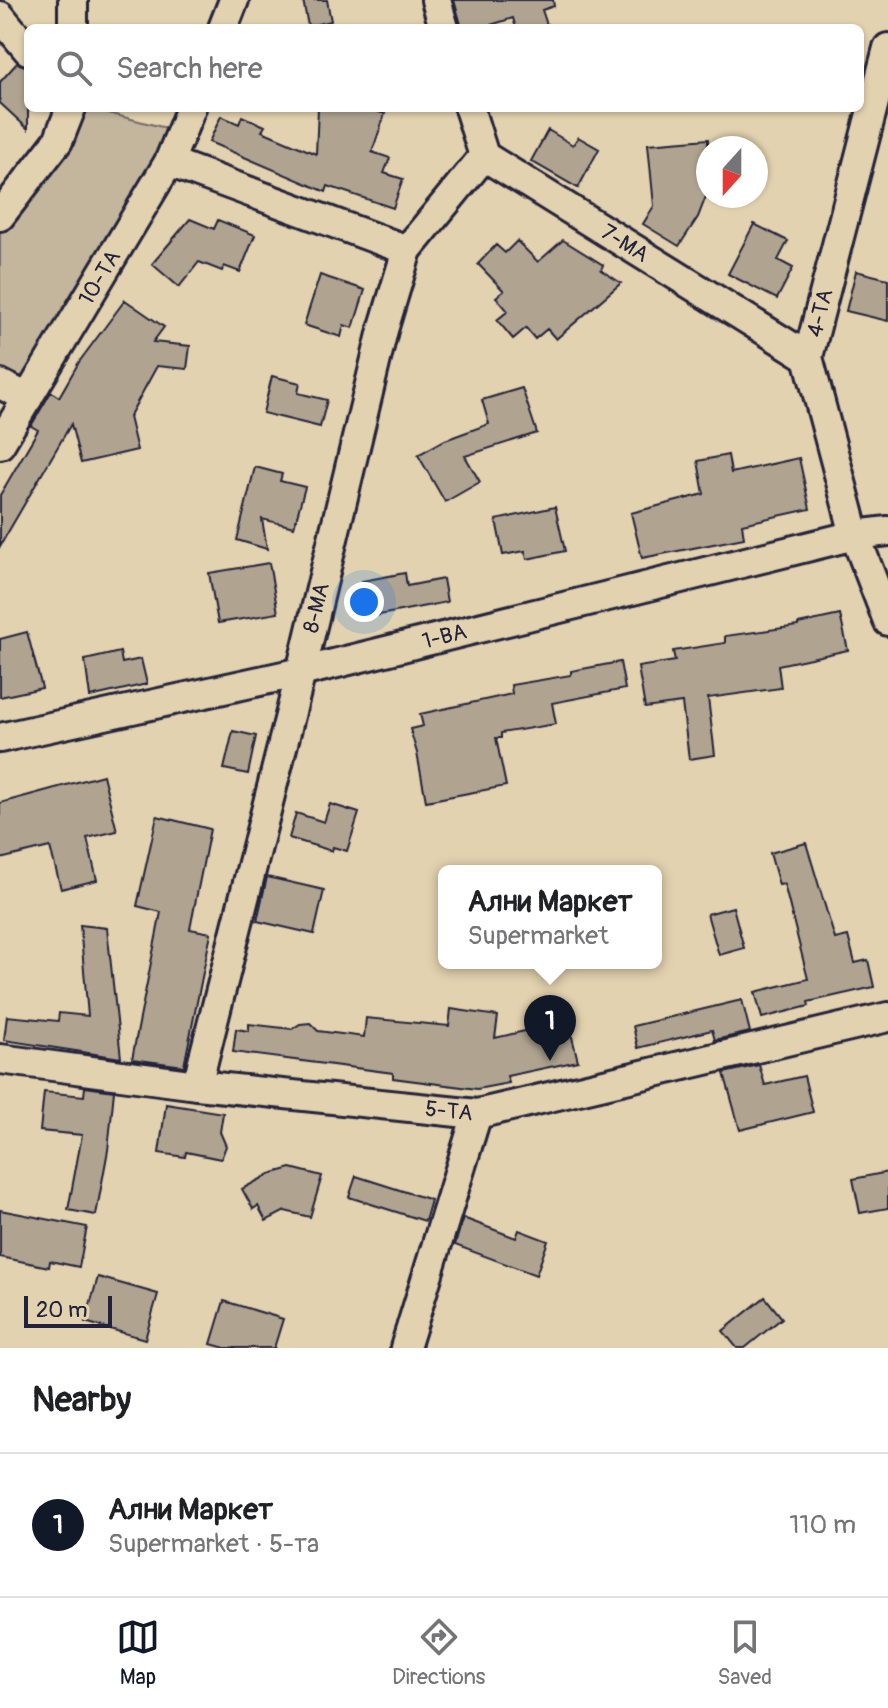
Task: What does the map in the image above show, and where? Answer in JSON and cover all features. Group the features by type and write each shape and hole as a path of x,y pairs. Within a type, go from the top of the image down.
{"street":[{"path":"73,0 73,24"},
{"path":"225,24 234,0"},
{"path":"436,0 443,24"},
{"path":"0,16 24,45"},
{"name":"4-ТА","path":"888,48 808,357 855,535 888,621"},
{"path":"0,216 58,141 69,112"},
{"name":"10-ТА","path":"0,444 169,162 189,112"},
{"path":"470,112 484,156"},
{"name":"7-МА","path":"484,156 808,357"},
{"name":"8-МА","path":"197,1085 383,330 407,250 484,156"},
{"path":"169,162 407,250"},
{"path":"0,384 28,398"},
{"name":"1-ВА","path":"0,738 301,672 855,535 888,531"},
{"name":"5-ТА","path":"0,1059 197,1085 477,1114 888,1017"},
{"path":"405,1348 477,1114"}],"shaded area":[{"path":"68,112 104,112 181,132 28,398 0,384 0,216"}],"building":[{"path":"303,0 327,0 331,21 308,24"},
{"path":"454,0 553,0 554,6 542,10 547,24 515,24 513,18 494,24 461,24"},
{"path":"17,63 24,66 24,112 28,112 28,129 0,103 0,82"},
{"path":"318,112 385,114 372,152 390,158 384,173 403,179 393,208 328,186 326,192 209,142 221,116 239,124 242,116 265,126 262,131 316,154"},
{"path":"548,130 573,145 578,137 599,149 578,188 531,161"},
{"path":"696,140 696,208 701,208 679,246 643,224 654,206 648,144"},
{"path":"190,219 214,229 218,220 255,235 240,272 224,266 222,271 199,262 179,287 152,264"},
{"path":"754,224 788,241 778,260 793,268 777,299 728,274"},
{"path":"563,240 603,265 601,270 621,283 556,339 547,329 535,339 526,328 513,339 497,320 508,311 496,297 504,291 478,264 496,245 505,253 517,241 538,262"},
{"path":"856,271 888,279 888,321 846,311"},
{"path":"320,275 365,290 353,328 344,325 341,337 304,325"},
{"path":"125,300 164,327 153,342 190,346 187,369 157,366 129,417 137,450 81,463 71,424 0,546 0,495 38,430 31,426 51,392 59,397 79,362"},
{"path":"272,376 300,383 298,393 327,400 320,427 263,413"},
{"path":"522,388 537,433 465,456 480,482 445,502 418,455 445,440 489,424 482,400"},
{"path":"728,455 731,473 799,458 810,509 742,524 744,538 642,558 631,513 704,494 698,461"},
{"path":"255,467 282,474 280,481 305,487 294,527 262,519 267,549 237,540"},
{"path":"555,507 565,551 527,559 525,551 503,555 496,520"},
{"path":"269,563 278,613 218,623 209,573"},
{"path":"405,573 407,586 443,579 447,602 369,617 362,581"},
{"path":"840,615 848,650 778,665 781,688 708,698 715,755 689,759 682,703 645,708 638,667 675,661 673,651 725,643 725,636 798,626"},
{"path":"27,632 42,688 0,697 0,639"},
{"path":"120,652 122,663 141,659 147,684 90,697 85,660"},
{"path":"620,662 625,689 552,703 556,724 501,733 501,738 496,738 506,786 426,801 410,729 423,726 420,714 512,694 511,685 571,675 571,671"},
{"path":"233,731 256,736 248,774 224,769"},
{"path":"103,775 117,831 87,838 97,880 61,889 50,847 0,859 0,803"},
{"path":"330,804 359,813 347,851 333,847 332,851 289,838 296,813 324,822"},
{"path":"157,816 210,829 190,929 211,933 184,1066 132,1059 161,912 137,906"},
{"path":"806,843 835,939 848,936 855,963 868,960 874,987 808,1002 809,1006 762,1018 755,992 808,979 784,884 779,885 770,853"},
{"path":"267,877 324,890 314,934 257,921"},
{"path":"733,907 744,948 719,955 707,914"},
{"path":"80,925 107,928 121,1058 4,1040 7,1016 58,1021 59,1013 88,1016"},
{"path":"742,1000 750,1032 715,1040 712,1030 638,1048 633,1026"},
{"path":"451,1009 498,1016 495,1038 568,1021 578,1061 507,1076 509,1083 477,1089 393,1078 393,1073 233,1052 236,1029 249,1031 249,1024 292,1029 310,1023 318,1031 364,1037 366,1018 449,1026"},
{"path":"759,1065 765,1085 804,1076 813,1112 740,1130 724,1073"},
{"path":"85,1087 114,1091 108,1150 96,1215 68,1210 82,1135 40,1131 44,1092 84,1096"},
{"path":"166,1104 223,1113 220,1132 226,1146 221,1159 186,1152 185,1157 159,1153"},
{"path":"291,1168 322,1176 310,1217 285,1211 266,1221 258,1206 253,1209 242,1189 270,1174"},
{"path":"888,1172 888,1208 860,1213 853,1179"},
{"path":"356,1176 431,1200 425,1221 349,1197"},
{"path":"0,1210 87,1227 79,1267 50,1261 49,1267 0,1257"},
{"path":"463,1218 516,1238 519,1230 548,1241 536,1275 455,1245"},
{"path":"98,1277 158,1294 145,1339 85,1322"},
{"path":"765,1297 782,1318 745,1348 737,1348 723,1331"},
{"path":"224,1301 283,1319 274,1348 225,1348 211,1344"}],"place":[{"name":"Ални Маркет","path":"550,1061"}]}
